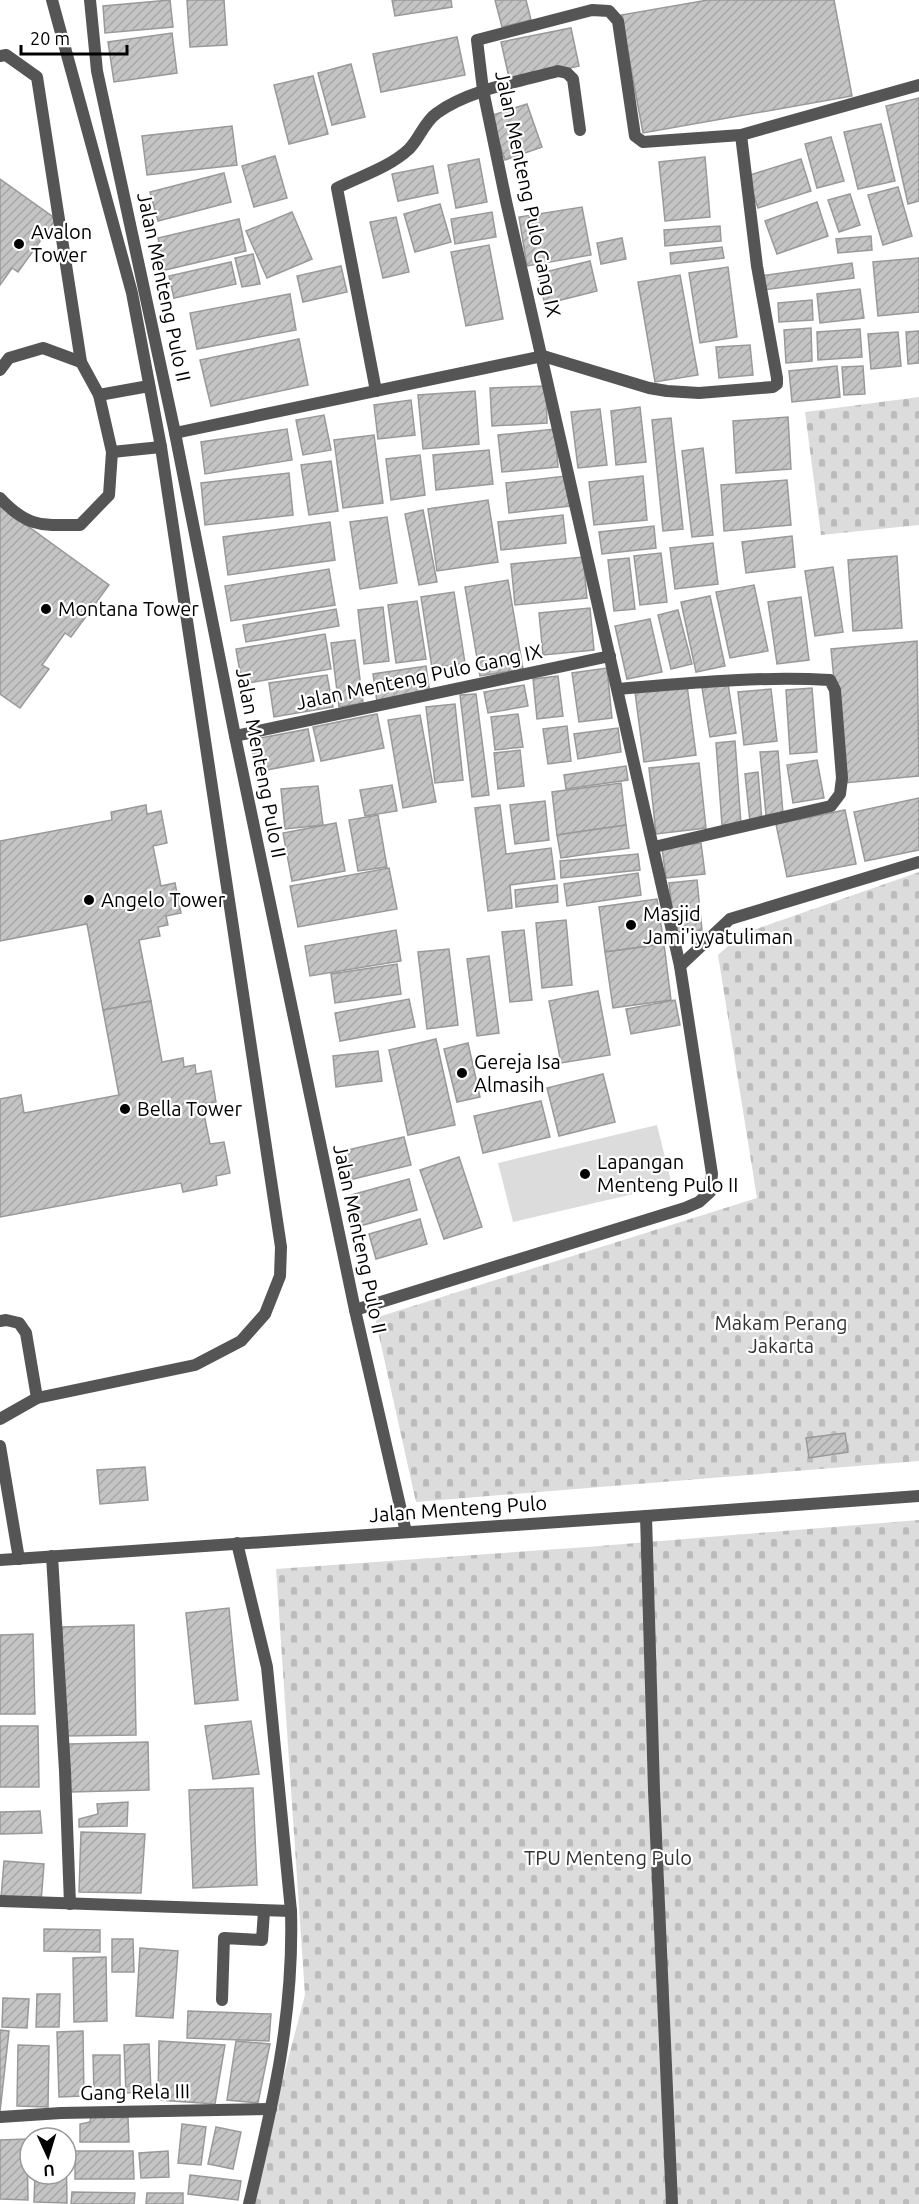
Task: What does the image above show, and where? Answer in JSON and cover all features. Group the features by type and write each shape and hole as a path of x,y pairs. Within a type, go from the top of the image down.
{"street":[{"path":"0,1419 37,1398 195,1365 241,1341 265,1314 280,1276 280,1247 161,447 132,293 52,0"},
{"name":"Jalan Menteng Pulo II","path":"90,0 97,71 175,433 235,736 355,1310 406,1532"},
{"name":"Jalan Menteng Pulo Gang IX","path":"355,1310 686,1208 699,1202 710,1192 712,1174 680,966 506,201 483,90 477,39 592,10 609,11 618,21 635,136 643,142 741,135"},
{"path":"0,56 6,55 37,77 81,362 99,395 112,453 109,495 80,525 38,525 15,514 0,498"},
{"path":"376,391 337,188 398,159 438,111 483,90 558,71 567,73 573,79 580,130"},
{"path":"175,433 543,356 649,388 667,391 699,393 773,387 777,384 777,378 757,266 741,135 919,85"},
{"path":"0,369 9,358 43,348 81,362"},
{"path":"99,395 149,386"},
{"path":"112,453 161,447"},
{"name":"Jalan Menteng Pulo Gang IX","path":"235,736 610,656"},
{"path":"618,689 736,679 797,678 830,680 835,690 842,778 840,794 831,806 654,847"},
{"path":"680,966 730,920 919,862"},
{"path":"0,1321 19,1323 26,1333 37,1398"},
{"path":"0,1446 19,1559"},
{"name":"Jalan Menteng Pulo","path":"0,1560 919,1496"},
{"path":"646,1516 654,1778 672,2204"},
{"path":"237,1543 267,1667 291,1911 291,1980 285,2037 249,2204"},
{"path":"52,1556 65,1771 70,1904"},
{"path":"0,1901 291,1911"},
{"path":"222,2000 224,1938 262,1940 264,1911"},
{"name":"Gang Rela III","path":"0,2117 62,2113 271,2109"}],"green space":[{"path":"919,397 919,525 821,535 805,412"},
{"name":"Makam Perang Jakarta","path":"919,872 919,1461 416,1502 375,1318 757,1198 718,955 742,934"},
{"name":"Lapangan Menteng Pulo II","path":"657,1125 672,1185 513,1222 498,1163"},
{"name":"TPU Menteng Pulo","path":"919,1520 919,2204 250,2204 305,1995 276,1569"}],"building":[{"path":"170,0 173,27 105,33 103,6"},
{"path":"187,0 224,0 227,45 190,47"},
{"path":"392,0 451,0 452,7 395,16"},
{"path":"495,0 526,0 531,20 502,27"},
{"path":"708,0 834,0 852,96 643,133 621,15"},
{"path":"571,28 579,66 510,82 501,42"},
{"path":"172,33 177,73 114,82 108,42"},
{"path":"457,37 465,75 381,92 373,54"},
{"path":"351,64 365,117 332,125 318,73"},
{"path":"313,76 328,134 289,144 274,85"},
{"path":"919,98 919,201 908,204 886,106"},
{"path":"527,104 542,147 505,160 490,116"},
{"path":"881,124 895,181 858,189 844,132"},
{"path":"232,126 237,165 147,175 142,136"},
{"path":"831,137 844,181 817,188 805,144"},
{"path":"275,156 287,198 254,207 242,166"},
{"path":"705,157 710,217 665,221 659,162"},
{"path":"479,159 487,202 456,208 448,165"},
{"path":"801,159 811,191 758,208 747,176"},
{"path":"433,166 438,193 398,201 392,174"},
{"path":"224,173 231,202 158,221 150,192"},
{"name":"Avalon Tower","path":"0,179 56,219 18,272 12,268 0,285"},
{"path":"898,187 912,236 883,245 868,195"},
{"path":"850,194 860,225 839,232 828,200"},
{"path":"817,202 828,236 777,254 765,221"},
{"path":"440,204 451,242 415,252 404,214"},
{"path":"582,207 591,255 527,266 519,217"},
{"path":"292,212 312,259 267,278 246,231"},
{"path":"492,212 496,237 455,244 451,219"},
{"path":"396,217 409,272 383,278 370,222"},
{"path":"239,219 246,251 165,270 158,238"},
{"path":"720,226 721,241 665,246 664,230"},
{"path":"871,236 872,250 838,253 836,239"},
{"path":"622,238 626,259 601,264 597,243"},
{"path":"489,245 503,319 466,326 451,252"},
{"path":"722,247 724,258 671,264 670,253"},
{"path":"253,254 260,284 242,287 235,258"},
{"path":"919,258 919,312 878,316 873,262"},
{"path":"590,261 597,291 545,304 537,274"},
{"path":"231,262 236,284 174,298 169,276"},
{"path":"852,263 854,278 763,290 761,276"},
{"path":"341,266 347,292 303,302 297,276"},
{"path":"728,267 737,337 700,343 689,273"},
{"path":"680,275 698,375 655,382 638,282"},
{"path":"860,289 864,318 820,323 817,294"},
{"path":"290,294 296,330 197,349 190,313"},
{"path":"812,300 813,320 779,322 778,303"},
{"path":"811,328 812,361 786,363 784,330"},
{"path":"860,329 862,357 818,360 817,332"},
{"path":"919,331 919,363 908,364 906,332"},
{"path":"898,332 901,366 871,369 868,334"},
{"path":"299,339 308,385 211,406 200,360"},
{"path":"750,345 753,375 719,378 716,347"},
{"path":"837,366 840,397 792,402 789,371"},
{"path":"863,366 865,394 844,395 842,367"},
{"path":"546,386 547,423 492,426 490,388"},
{"path":"475,391 479,444 423,449 418,395"},
{"path":"411,400 415,435 378,439 374,405"},
{"path":"640,407 646,462 616,465 611,411"},
{"path":"600,409 607,465 578,468 571,412"},
{"path":"324,415 331,450 303,455 296,420"},
{"path":"788,417 791,469 736,473 733,421"},
{"path":"671,418 683,529 663,531 652,420"},
{"path":"287,429 292,460 205,474 201,442"},
{"path":"555,429 558,467 502,472 498,435"},
{"path":"374,435 383,503 343,508 334,440"},
{"path":"703,448 713,535 692,537 682,451"},
{"path":"489,450 493,484 436,490 433,455"},
{"path":"420,455 425,495 391,500 386,459"},
{"path":"331,461 338,511 309,515 301,465"},
{"path":"289,473 293,515 205,525 201,483"},
{"path":"566,476 570,506 509,513 506,483"},
{"path":"643,476 647,520 594,525 589,482"},
{"path":"787,480 791,525 724,531 721,485"},
{"path":"488,500 498,562 437,571 428,509"},
{"name":"Montana Tower","path":"0,506 109,585 71,637 65,633 42,665 49,669 20,708 0,694"},
{"path":"423,510 437,582 419,585 405,514"},
{"path":"563,515 566,543 501,550 498,522"},
{"path":"387,517 397,583 360,589 350,522"},
{"path":"330,522 335,560 228,575 223,537"},
{"path":"654,526 656,548 602,554 599,532"},
{"path":"792,536 795,567 746,573 742,542"},
{"path":"713,543 718,584 675,589 670,548"},
{"path":"661,553 667,602 640,605 634,556"},
{"path":"897,556 902,628 853,631 848,560"},
{"path":"583,557 587,598 515,605 511,564"},
{"path":"629,558 635,609 614,611 608,560"},
{"path":"833,567 843,632 815,636 805,571"},
{"path":"329,569 335,605 231,621 225,586"},
{"path":"508,580 523,669 480,676 465,587"},
{"path":"754,585 768,651 730,658 716,592"},
{"path":"454,592 465,663 432,668 421,597"},
{"path":"710,596 725,666 696,672 681,602"},
{"path":"801,597 809,660 777,664 768,602"},
{"path":"417,601 426,659 396,663 388,605"},
{"path":"383,607 389,661 364,664 358,610"},
{"path":"590,608 594,650 543,655 539,613"},
{"path":"336,609 339,626 246,642 243,625"},
{"path":"678,610 692,664 671,669 658,615"},
{"path":"650,619 662,672 627,679 615,626"},
{"path":"325,634 331,669 242,684 236,649"},
{"path":"355,640 363,703 339,707 331,643"},
{"path":"917,641 919,776 844,783 831,649"},
{"path":"426,666 430,694 377,702 373,674"},
{"path":"607,668 612,718 579,722 572,673"},
{"path":"327,675 333,707 274,717 269,683"},
{"path":"558,676 563,716 537,719 533,679"},
{"path":"728,684 736,733 710,737 702,688"},
{"path":"524,685 528,706 488,713 484,692"},
{"path":"687,685 696,755 644,762 635,692"},
{"path":"812,688 817,752 790,754 786,690"},
{"path":"771,689 777,741 744,745 738,692"},
{"path":"476,694 489,795 472,797 460,695"},
{"path":"455,704 463,780 435,783 426,707"},
{"path":"377,714 384,748 321,761 313,727"},
{"path":"518,714 523,747 495,750 491,717"},
{"path":"420,715 436,802 403,808 388,720"},
{"path":"567,726 571,761 548,764 543,729"},
{"path":"618,728 621,752 578,759 574,734"},
{"path":"308,729 314,761 256,772 250,740"},
{"path":"735,741 741,824 722,825 716,743"},
{"path":"520,750 524,786 498,789 494,753"},
{"path":"778,751 783,814 766,815 760,752"},
{"path":"817,760 824,798 793,803 787,765"},
{"path":"699,763 706,828 656,834 649,768"},
{"path":"626,766 628,780 566,789 564,775"},
{"path":"758,772 762,821 750,822 745,774"},
{"path":"621,783 626,825 557,835 552,792"},
{"path":"392,785 397,811 365,816 360,790"},
{"path":"318,786 323,825 285,829 281,789"},
{"path":"919,798 919,850 865,861 854,812"},
{"path":"545,801 549,840 515,844 510,805"},
{"name":"Angelo Tower","path":"146,805 147,814 161,811 167,843 153,846 161,886 175,883 181,913 166,916 168,925 158,927 160,936 139,940 151,1001 103,1010 87,924 0,941 0,841 112,820 111,812"},
{"path":"500,805 506,854 551,848 555,879 510,885 512,908 488,911 475,808"},
{"path":"845,810 856,864 787,877 776,824"},
{"path":"378,815 387,867 358,871 349,820"},
{"path":"336,823 345,871 292,881 283,833"},
{"path":"626,825 629,848 561,858 557,835"},
{"path":"701,843 705,874 666,878 662,848"},
{"path":"638,854 640,870 561,878 560,861"},
{"path":"389,868 397,909 298,927 290,886"},
{"path":"638,873 641,895 567,906 564,884"},
{"path":"697,880 702,930 675,933 669,883"},
{"path":"557,885 558,902 516,907 515,890"},
{"name":"Masjid Jami'iyyatuliman","path":"657,899 664,944 605,952 599,907"},
{"path":"566,920 572,985 542,988 536,923"},
{"path":"396,930 401,961 310,976 305,946"},
{"path":"524,930 532,1000 510,1002 502,932"},
{"path":"664,944 671,1000 613,1008 605,952"},
{"path":"449,949 458,1025 427,1029 418,952"},
{"path":"489,956 499,1033 477,1036 467,959"},
{"path":"397,964 401,994 335,1003 331,974"},
{"path":"598,991 610,1055 561,1063 549,1001"},
{"path":"409,999 415,1027 340,1041 335,1013"},
{"path":"675,1000 680,1025 631,1034 626,1009"},
{"name":"Bella Tower","path":"151,1001 162,1062 183,1058 184,1067 195,1065 196,1074 211,1071 216,1102 202,1104 210,1144 224,1142 230,1173 216,1176 217,1185 183,1192 181,1183 0,1217 0,1099 21,1095 24,1113 119,1095 103,1010"},
{"path":"436,1039 455,1125 408,1135 389,1050"},
{"name":"Gereja Isa Almasih","path":"468,1043 480,1097 457,1102 444,1049"},
{"path":"378,1051 382,1081 336,1087 333,1056"},
{"path":"603,1074 615,1122 559,1136 547,1088"},
{"path":"541,1101 550,1137 483,1153 474,1116"},
{"path":"404,1137 411,1165 349,1180 343,1151"},
{"path":"459,1157 482,1227 444,1239 420,1170"},
{"path":"409,1179 417,1210 360,1226 351,1195"},
{"path":"420,1219 427,1244 376,1259 369,1234"},
{"path":"845,1433 848,1452 809,1458 806,1438"},
{"path":"145,1467 148,1500 100,1504 97,1470"},
{"path":"229,1608 238,1700 195,1704 186,1613"},
{"path":"134,1625 136,1735 64,1736 62,1627"},
{"path":"33,1634 35,1714 0,1714 0,1635"},
{"path":"251,1721 259,1774 213,1779 205,1726"},
{"path":"0,1726 38,1726 39,1787 0,1787"},
{"path":"148,1742 149,1790 70,1792 69,1744"},
{"path":"253,1788 257,1885 193,1888 189,1790"},
{"path":"128,1802 127,1826 79,1827 79,1819 98,1814 97,1804"},
{"path":"40,1811 42,1833 0,1834 0,1812"},
{"path":"81,1832 145,1834 141,1893 79,1892"},
{"path":"4,1861 44,1864 41,1902 1,1898"},
{"path":"44,1929 100,1930 100,1952 44,1951"},
{"path":"112,1939 133,1939 134,1972 112,1972"},
{"path":"140,1948 178,1951 173,2018 136,2016"},
{"path":"106,1957 107,2021 74,2022 73,1958"},
{"path":"37,1994 60,1994 59,2027 36,2027"},
{"path":"3,1998 29,1999 27,2028 2,2027"},
{"path":"188,2011 271,2014 269,2041 187,2038"},
{"path":"0,2030 9,2031 0,2112"},
{"path":"83,2031 84,2096 59,2097 57,2032"},
{"path":"159,2041 225,2045 215,2104 158,2100"},
{"path":"236,2041 270,2044 258,2103 227,2100"},
{"path":"149,2044 151,2092 126,2093 124,2045"},
{"path":"18,2045 49,2046 48,2107 17,2106"},
{"path":"93,2055 120,2055 120,2095 94,2096"},
{"path":"91,2116 128,2118 129,2142 80,2142 80,2124 90,2122"},
{"path":"182,2124 206,2127 201,2165 178,2163"},
{"path":"216,2127 241,2132 233,2169 208,2164"},
{"path":"18,2139 18,2186 28,2186 28,2200 0,2199 0,2140"},
{"path":"78,2151 133,2151 134,2179 78,2179"},
{"path":"168,2151 169,2177 141,2178 139,2153"},
{"path":"190,2175 241,2181 238,2200 188,2194"},
{"path":"35,2186 67,2186 67,2203 34,2202"},
{"path":"72,2192 135,2193 134,2204 71,2204"},
{"path":"147,2193 183,2193 183,2204 146,2204"}],"place":[{"name":"Avalon Tower","path":"19,244"},
{"name":"Montana Tower","path":"46,609"},
{"name":"Angelo Tower","path":"89,900"},
{"name":"Masjid Jami'iyyatuliman","path":"631,925"},
{"name":"Gereja Isa Almasih","path":"462,1073"},
{"name":"Bella Tower","path":"125,1109"},
{"name":"Lapangan Menteng Pulo II","path":"585,1174"}]}
